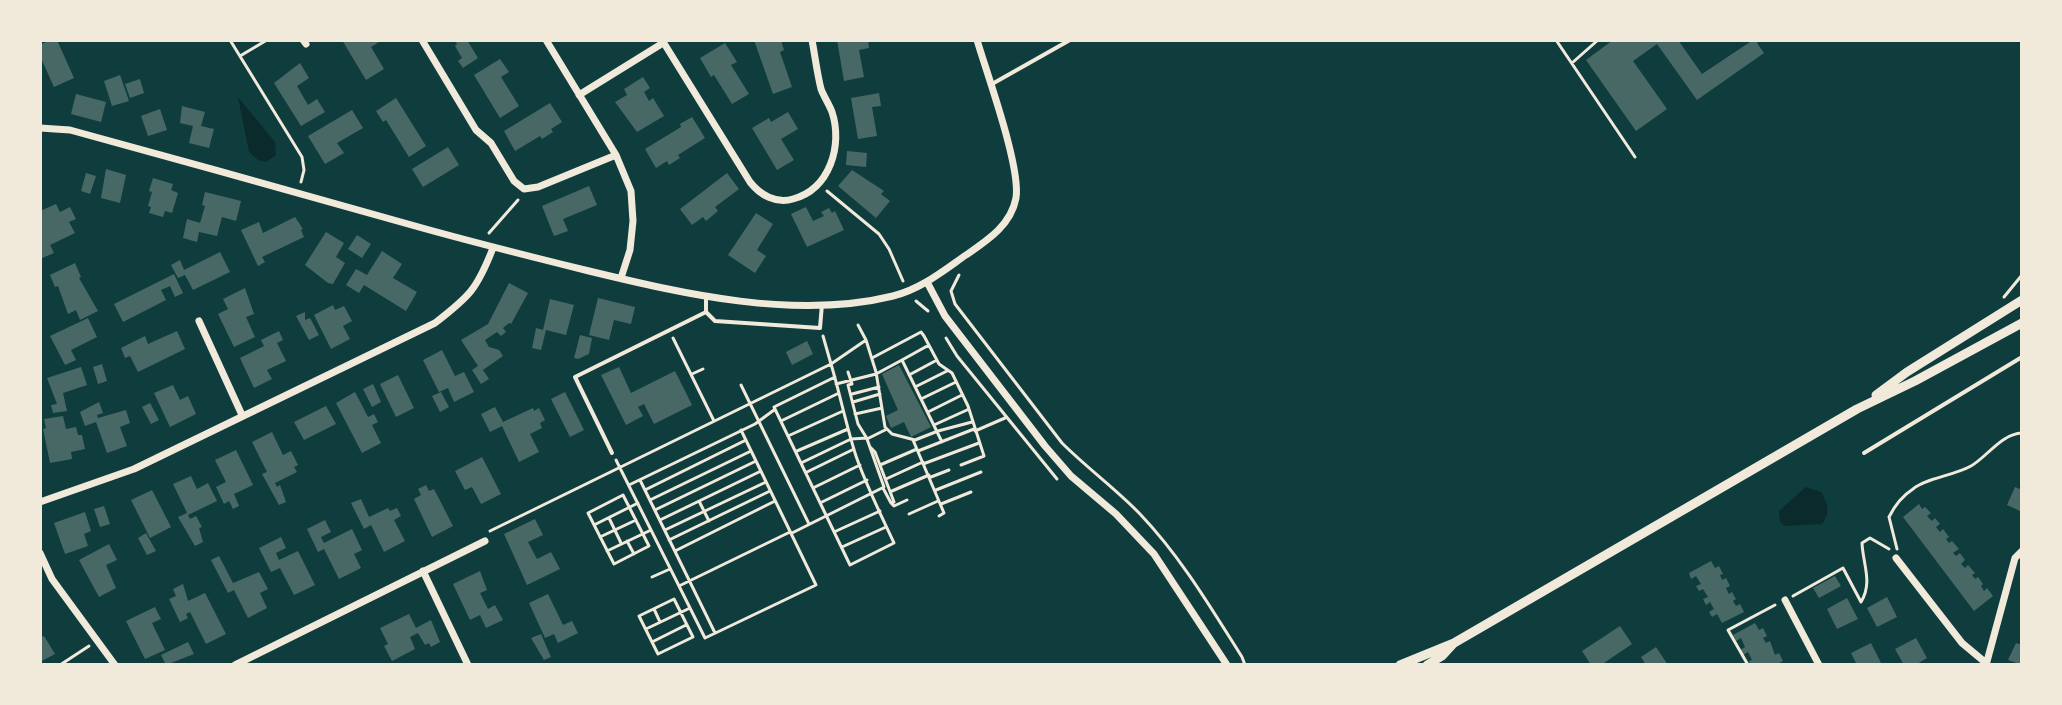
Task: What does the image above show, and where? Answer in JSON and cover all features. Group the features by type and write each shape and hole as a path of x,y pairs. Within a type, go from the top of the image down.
{"street":[{"path":"422,40 476,130 491,143 514,181 524,189 538,187 616,155"},
{"path":"546,40 616,155 631,191 633,221 630,250 621,278"},
{"path":"579,95 663,41 757,191 777,200 795,199 829,171 835,133 831,108 822,91 812,40"},
{"path":"40,128 70,130 493,248 621,278 706,296 761,303 858,302 907,292 927,282 1002,227 1011,213 1017,195 1015,169 977,40"},
{"path":"40,502 134,469 435,323 467,299 480,281 493,248"},
{"path":"927,282 945,316 1045,446 1071,476 1116,514 1154,554 1227,665"},
{"path":"1857,409 1907,372 2022,300"},
{"path":"199,321 242,415"},
{"path":"1400,665 1454,643 1857,409 2022,323"},
{"path":"235,665 485,541"},
{"path":"1896,558 1962,643 1986,664 2015,558 2022,551"},
{"path":"40,553 52,579 115,665"},
{"path":"423,571 468,665"},
{"path":"1785,600 1819,665"},
{"path":"1427,665 1442,656 1454,643"},
{"path":"255,655 260,665"}],"lane":[{"path":"990,85 1070,40"},
{"path":"706,296 706,312 715,321 820,328 822,304"},
{"path":"612,453 575,377 706,312"},
{"path":"1864,453 2022,357"}],"path":[{"path":"230,40 302,157 304,170 298,193"},
{"path":"240,56 267,40"},
{"path":"1556,40 1635,157"},
{"path":"1572,63 1598,40"},
{"path":"818,183 879,234 889,249 907,292"},
{"path":"484,245 494,226 524,189"},
{"path":"954,264 959,275 951,291 955,304 1062,443 1127,501 1175,554 1245,665"},
{"path":"858,325 872,358 885,427 892,434 913,440 972,422"},
{"path":"775,409 850,565 894,543 854,449 820,328"},
{"path":"669,330 714,421"},
{"path":"872,358 921,332 937,360 952,373 984,456 961,465"},
{"path":"485,541 491,529 831,364 866,340"},
{"path":"836,384 876,374 929,345"},
{"path":"902,360 942,442"},
{"path":"909,375 937,360"},
{"path":"691,375 703,369"},
{"path":"915,387 947,371"},
{"path":"848,372 852,384 848,385 858,424 875,452 891,492 894,502 891,503"},
{"path":"629,485 758,422 774,407 835,377"},
{"path":"921,399 956,382"},
{"path":"741,385 809,524"},
{"path":"851,394 879,387"},
{"path":"781,421 839,393"},
{"path":"852,402 880,394"},
{"path":"928,412 962,395"},
{"path":"855,414 882,408"},
{"path":"934,425 968,409"},
{"path":"788,436 843,411"},
{"path":"880,465 1005,417"},
{"path":"795,452 848,429"},
{"path":"801,463 851,439 868,441 887,429"},
{"path":"612,453 705,638 816,585 741,430"},
{"path":"1896,558 1889,517 1895,504 1915,486 1949,477 1973,465 2008,436 2022,433"},
{"path":"645,490 746,440"},
{"path":"913,440 944,513 939,516"},
{"path":"868,441 891,503 894,506 907,500"},
{"path":"886,479 979,443"},
{"path":"806,473 854,449"},
{"path":"699,451 706,473"},
{"path":"649,501 751,451"},
{"path":"654,510 756,461"},
{"path":"813,488 860,465"},
{"path":"891,492 949,470"},
{"path":"659,521 761,471"},
{"path":"935,491 981,472"},
{"path":"640,480 715,633"},
{"path":"820,503 867,480"},
{"path":"664,531 766,482"},
{"path":"679,586 883,487"},
{"path":"699,489 704,512 718,530"},
{"path":"669,540 770,491"},
{"path":"909,514 971,492"},
{"path":"623,495 629,507 649,546 614,564 588,513 623,495"},
{"path":"674,551 775,501"},
{"path":"594,525 638,503"},
{"path":"834,532 880,511"},
{"path":"609,518 622,544"},
{"path":"600,537 636,520"},
{"path":"841,547 886,527"},
{"path":"607,551 651,530"},
{"path":"1748,665 1728,630 1843,568 1861,602 1866,593 1868,574 1862,543 1870,538 1883,547 1896,547"},
{"path":"627,541 634,554"},
{"path":"652,577 670,569"},
{"path":"674,599 693,637 658,654 639,616 654,609 674,599"},
{"path":"646,629 690,608"},
{"path":"654,609 660,622"},
{"path":"652,642 696,621"},
{"path":"60,665 99,641"}],"water":[{"path":"238,97 275,142 276,155 266,162 249,152"},
{"path":"1806,487 1821,492 1828,508 1825,519 1822,524 1785,526 1780,522 1779,511"}],"building":[{"path":"57,40 74,78 54,87 40,56 40,45"},
{"path":"342,40 382,40 371,47 384,69 366,80"},
{"path":"455,40 467,40 478,58 463,68 458,61 462,58"},
{"path":"754,40 781,40 784,50 780,52 792,87 773,94"},
{"path":"837,40 868,40 869,48 859,50 864,77 844,81"},
{"path":"1613,40 1678,40 1702,74 1753,40 1760,40 1757,43 1764,53 1697,100 1657,44 1633,61 1667,109 1636,131 1586,60"},
{"path":"725,43 737,62 731,65 749,94 732,104 700,58"},
{"path":"500,59 509,72 501,77 519,106 500,118 474,75"},
{"path":"300,63 309,78 297,86 308,105 317,99 325,112 301,126 274,83"},
{"path":"120,75 129,101 112,106 104,81"},
{"path":"643,77 650,88 644,92 649,101 653,98 664,116 637,132 615,102 627,95 624,89"},
{"path":"140,79 144,93 130,98 125,84"},
{"path":"879,93 881,106 872,107 877,136 858,139 851,98"},
{"path":"76,94 106,102 101,122 71,114"},
{"path":"396,98 426,146 409,157 386,120 383,122 376,111"},
{"path":"550,103 562,122 542,139 540,136 515,151 504,131"},
{"path":"182,106 205,112 201,126 214,129 209,148 189,143 193,126 180,123"},
{"path":"160,109 167,130 148,136 141,116"},
{"path":"352,110 363,128 337,143 344,153 325,164 308,136"},
{"path":"788,112 798,129 781,139 794,160 777,170 752,128"},
{"path":"692,117 705,138 678,155 680,158 669,165 667,161 656,168 645,149"},
{"path":"448,147 459,165 423,187 412,169"},
{"path":"847,151 867,153 866,167 846,165"},
{"path":"106,169 126,175 120,203 101,198"},
{"path":"852,170 884,191 881,194 890,201 876,218 838,186"},
{"path":"86,173 96,176 90,194 81,191"},
{"path":"727,173 739,189 715,207 718,211 706,221 703,217 692,225 680,209"},
{"path":"153,178 173,184 171,190 178,193 172,213 165,211 163,217 149,213 152,192 149,191"},
{"path":"589,186 597,205 563,219 568,231 554,236 542,206"},
{"path":"205,192 241,201 236,221 222,217 217,236 199,232 197,242 183,238 187,219 200,223"},
{"path":"56,204 60,212 70,207 76,219 69,222 75,233 50,245 54,253 40,259 40,211"},
{"path":"806,207 813,221 824,216 821,212 829,208 832,213 835,211 844,230 807,247 791,214"},
{"path":"756,213 773,224 757,250 766,256 755,273 728,255"},
{"path":"295,217 304,237 262,257 265,262 258,266 241,230 259,222 263,233"},
{"path":"326,232 344,243 336,257 345,263 333,284 305,265"},
{"path":"357,235 371,244 362,258 348,249"},
{"path":"382,251 402,264 393,278 417,292 406,311 364,285 359,293 346,285 356,269 367,275"},
{"path":"220,252 230,272 193,290 185,275 178,278 171,265 180,260 184,270"},
{"path":"75,263 79,278 98,311 80,320 76,310 68,314 58,286 55,287 50,275"},
{"path":"174,274 183,293 175,297 170,286 161,290 166,300 123,322 114,304"},
{"path":"509,283 528,293 511,324 503,328 506,332 501,336 497,332 485,340 489,347 499,350 503,356 483,370 489,379 481,384 472,370 478,366 461,340 488,324"},
{"path":"245,288 254,314 246,317 255,337 234,347 218,314 228,309 223,299"},
{"path":"598,298 635,307 631,324 614,320 609,340 589,335"},
{"path":"550,299 574,305 566,335 546,330 541,350 532,348 536,328 543,330"},
{"path":"333,305 335,310 344,306 352,321 343,326 350,339 331,349 314,315"},
{"path":"305,312 305,320 310,318 319,335 309,340 296,316"},
{"path":"88,318 97,337 71,350 76,360 65,365 50,336"},
{"path":"177,331 185,349 138,372 130,356 125,358 121,348 145,336 148,344"},
{"path":"279,331 283,340 277,343 286,361 267,370 272,379 254,388 240,358 264,346 261,340"},
{"path":"580,335 592,338 589,354 578,359 574,358"},
{"path":"807,341 813,354 792,365 786,352"},
{"path":"442,350 455,376 464,372 474,392 454,402 448,388 439,392 423,360"},
{"path":"102,364 107,381 98,384 93,367"},
{"path":"899,365 931,427 911,437 904,422 891,428 886,416 898,410 882,374"},
{"path":"81,367 87,385 63,393 67,411 53,413 51,405 57,404 47,378"},
{"path":"619,367 631,393 675,371 692,405 654,424 644,404 638,407 643,416 626,425 601,375"},
{"path":"398,375 414,408 396,417 380,384"},
{"path":"373,384 381,402 372,407 363,389"},
{"path":"173,385 180,400 188,396 196,414 170,427 154,393"},
{"path":"355,392 368,417 374,414 378,422 372,425 381,443 362,453 336,403"},
{"path":"441,392 449,407 440,412 432,396"},
{"path":"565,392 584,430 570,437 551,399"},
{"path":"99,402 103,413 97,415 98,418 126,410 130,423 120,427 127,446 107,453 96,422 85,426 80,412"},
{"path":"150,403 159,420 151,424 142,407"},
{"path":"326,406 336,424 304,440 294,422"},
{"path":"495,407 503,422 539,408 545,420 540,423 542,428 530,434 539,452 519,462 502,426 490,432 481,414"},
{"path":"63,416 66,429 76,427 78,435 82,435 85,449 71,452 72,459 50,463 44,419"},
{"path":"272,432 283,455 291,451 298,465 294,467 297,472 275,483 277,487 280,485 286,502 279,505 262,474 267,472 252,442"},
{"path":"236,450 253,485 234,494 239,506 233,509 229,501 224,504 216,487 226,482 215,460"},
{"path":"482,457 501,494 481,504 472,487 465,490 455,471"},
{"path":"191,476 197,489 208,483 217,501 188,515 173,484"},
{"path":"426,485 429,491 434,489 453,526 432,537 414,499 421,495 418,489"},
{"path":"2015,487 2022,490 2022,512 2007,505"},
{"path":"152,490 171,527 150,538 131,500"},
{"path":"361,499 369,517 388,508 390,511 397,508 401,516 394,520 405,541 384,552 371,525 364,529 351,503"},
{"path":"1919,504 1931,513 1927,516 1932,521 1935,518 1940,524 1936,527 1940,532 1943,529 1949,543 1952,541 1959,549 1953,553 1956,556 1960,553 1965,560 1961,564 1965,568 1968,565 1975,573 1972,575 1975,579 1978,577 1983,584 1984,591 1987,588 1993,596 1974,611 1903,517"},
{"path":"104,506 110,524 100,527 94,509"},
{"path":"85,512 91,531 84,534 88,546 65,554 54,523"},
{"path":"187,513 190,519 196,516 202,527 199,528 203,542 195,546 178,517"},
{"path":"535,519 543,535 528,542 537,559 551,552 560,569 527,585 504,534"},
{"path":"325,520 331,532 321,537 324,543 352,529 362,550 354,554 361,568 339,579 324,549 318,552 307,529"},
{"path":"146,533 156,551 147,555 138,538"},
{"path":"281,537 286,548 276,553 279,560 298,551 315,585 294,595 280,568 271,572 259,548"},
{"path":"109,544 117,560 106,565 116,588 99,597 79,560"},
{"path":"219,556 233,583 259,572 268,589 260,593 267,608 248,618 234,590 228,593 211,560"},
{"path":"1711,561 1715,568 1719,566 1722,580 1726,578 1730,586 1726,588 1729,594 1732,592 1736,606 1740,604 1744,612 1722,623 1717,614 1712,617 1709,612 1714,609 1710,602 1706,605 1703,599 1708,597 1703,589 1699,591 1696,586 1701,584 1696,576 1691,579 1689,573"},
{"path":"480,571 487,590 480,593 488,609 495,605 503,620 486,628 480,615 470,620 453,584"},
{"path":"1835,576 1841,586 1819,598 1813,588"},
{"path":"183,584 188,601 205,593 226,634 206,644 190,612 186,614 188,618 180,622 169,599 176,596 173,589"},
{"path":"548,594 563,625 572,621 578,633 558,643 554,634 545,638 529,603"},
{"path":"1887,597 1897,617 1877,627 1867,608"},
{"path":"1847,598 1858,619 1837,629 1827,609"},
{"path":"155,607 161,619 152,623 165,650 145,659 126,621"},
{"path":"409,614 416,628 431,620 440,642 431,647 429,643 425,645 418,633 410,637 415,649 392,661 380,628"},
{"path":"1755,623 1759,630 1763,628 1767,636 1763,638 1766,643 1770,641 1775,655 1779,653 1783,661 1779,663 1781,665 1751,665 1748,652 1743,655 1740,650 1745,647 1741,638 1736,641 1733,635"},
{"path":"1620,626 1632,644 1601,665 1591,665 1582,651"},
{"path":"541,634 551,657 544,660 531,638"},
{"path":"44,636 55,654 40,662 40,638"},
{"path":"1916,638 1927,658 1915,665 1904,665 1895,649"},
{"path":"188,642 194,654 166,665 161,655"},
{"path":"1871,643 1881,663 1857,665 1851,653"},
{"path":"2016,643 2022,645 2022,665 2008,660"},
{"path":"1656,647 1668,665 1646,665 1641,657"}]}
